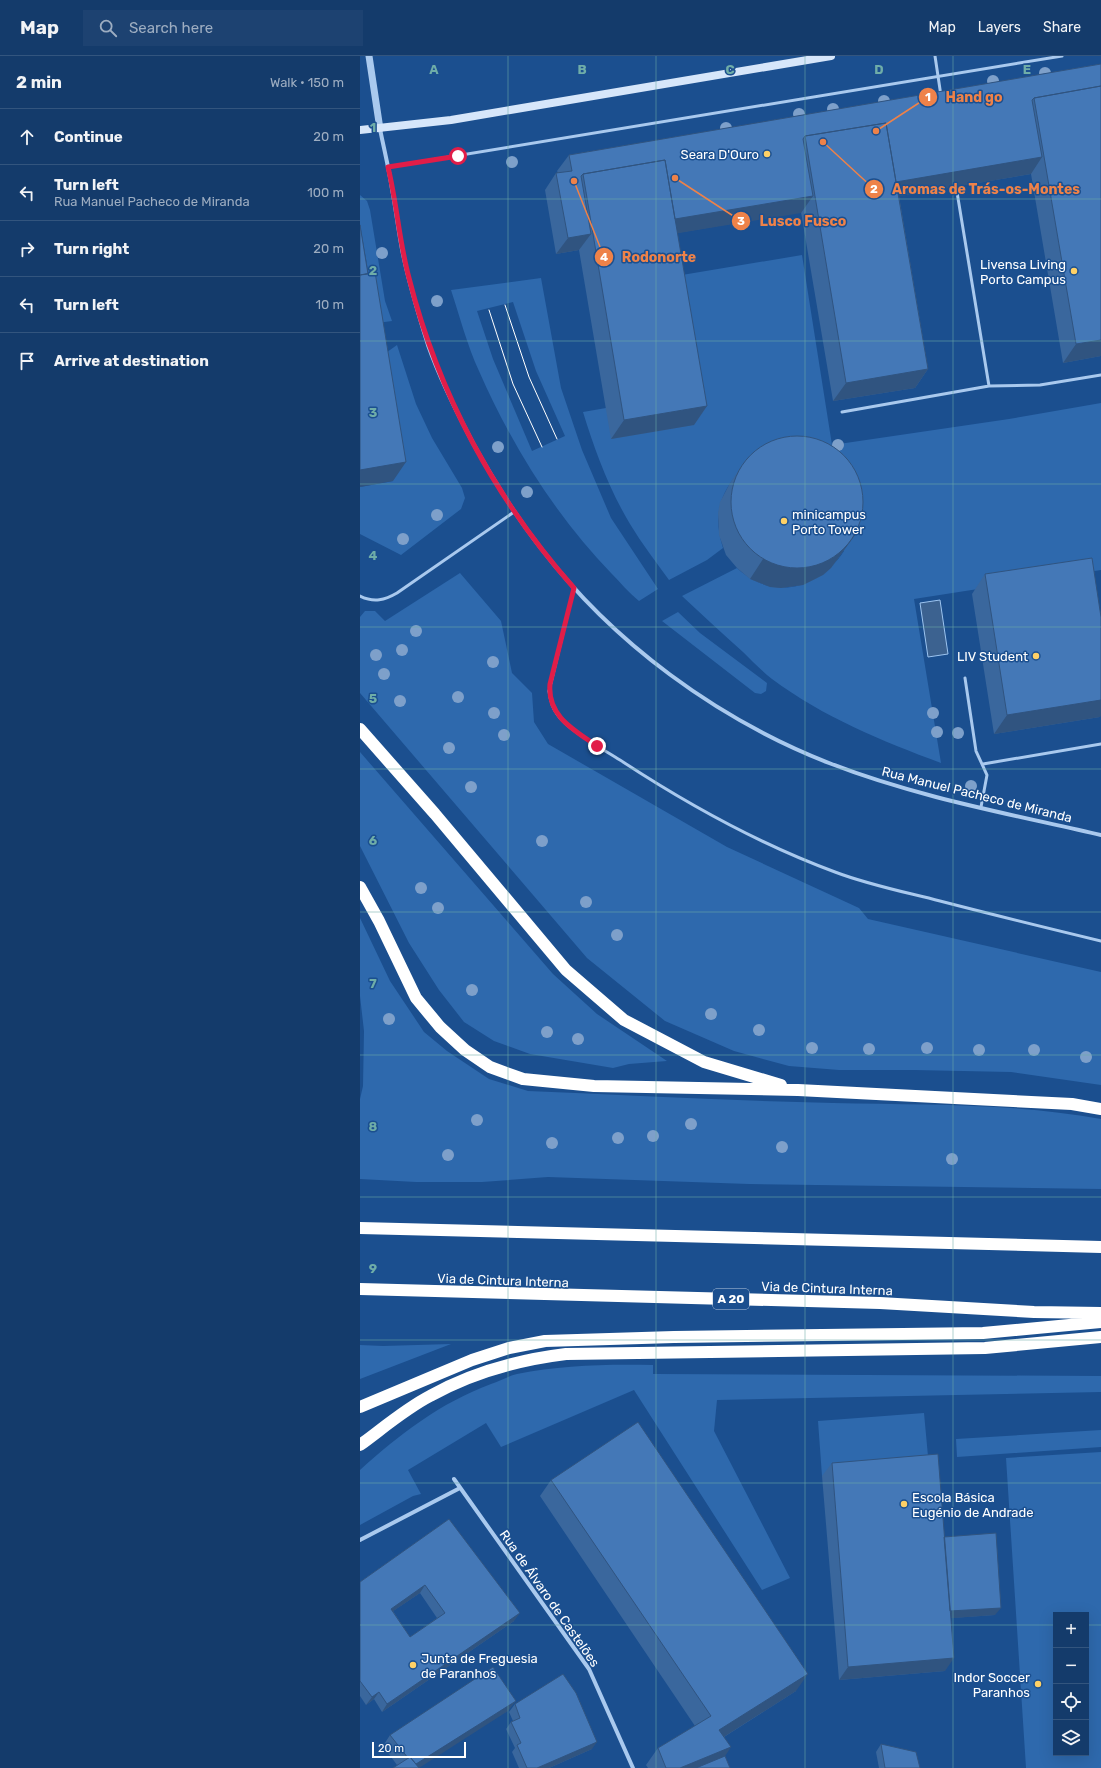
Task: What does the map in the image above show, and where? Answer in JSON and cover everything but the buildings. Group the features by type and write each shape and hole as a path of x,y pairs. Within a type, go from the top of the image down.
{"highway":[{"path":"360,729 435,814 566,970 624,1020 704,1062 798,1090"},
{"path":"360,887 379,921 416,998 440,1027 465,1050 490,1067 523,1079 594,1086 798,1090 1072,1104 1101,1109"},
{"path":"360,1228 1101,1247"},
{"name":"Via de Cintura Interna","path":"360,1289 880,1303 1034,1312 1101,1313"},
{"path":"360,1408 472,1360 509,1348 545,1341 674,1337 983,1334 1101,1322"},
{"path":"360,1445 429,1396 497,1367 536,1358 566,1354 985,1348 1101,1337"}],"main road":[{"path":"360,130 451,120 831,56"}],"street":[{"path":"369,56 380,129"},
{"name":"Rua Manuel Pacheco de Miranda","path":"380,129 405,263 429,346 443,382 466,429 514,512 541,550 574,588 615,629 649,658 721,708 763,732 825,762 864,776 924,794 1101,835"},
{"name":"Rua de Álvaro de Castelões","path":"454,1479 588,1670 633,1768"},
{"path":"360,1540 460,1488"}],"lane":[{"path":"935,56 942,98"},
{"path":"388,167 1062,56"},
{"path":"956,186 989,386"},
{"path":"842,412 989,386 1040,385 1101,375"},
{"path":"360,596 375,601 387,598 397,593 514,512"},
{"path":"574,588 549,691 557,715 577,732 640,773 685,799 764,842 800,858 836,872 874,884 1101,941"},
{"path":"965,678 976,751 987,775 981,807"},
{"path":"983,764 1101,744"}],"shaded area":[{"path":"360,195 367,201 370,210 385,301 392,321 377,323 360,224"},
{"path":"802,255 832,445 1009,419 1101,403 1101,570 914,599 941,763 875,737 832,716 791,693 765,673 682,596 737,568 751,579 765,585 780,588 795,586 809,582 822,574 834,564 844,551 737,474 725,492 719,510 718,518 720,538 723,548 707,560 669,580 649,553 622,511 592,441 583,412 606,408 670,277"},
{"path":"541,278 561,388 582,450 611,518 658,589 639,601 591,551 553,503 520,452 479,371 451,290","holes":["513,302 536,371 565,436 532,451 493,359 477,311"]},
{"path":"397,345 416,404 432,438 462,488 465,498 461,509 401,555 360,534 360,487 393,481 373,362"},
{"path":"460,573 501,621 512,673 532,693 534,722 548,744 727,847 859,908 868,919 1101,972 1101,1085 1011,1072 839,1070 789,1066 734,1051 665,1021 587,958 360,693 360,617 365,611 375,611 385,621"},
{"path":"940,600 948,654 928,657 920,603"},
{"path":"678,612 700,633 767,683 766,691 761,694 755,693 662,621"},
{"path":"360,752 553,974 597,1014 667,1061 629,1064 613,1068 530,1054 494,1041 464,1022 439,990 409,943 360,846"},
{"path":"360,918 390,981 424,1032 447,1051 489,1079 528,1091 757,1101 1001,1107 1101,1119 1101,1189 749,1184 548,1177 482,1182 416,1182 360,1179 360,1099 363,1086 364,1031 360,996"},
{"path":"451,1344 360,1379 360,1345 383,1346"},
{"path":"653,1365 653,1374 1101,1376 1101,1392 717,1400 714,1431 790,1578 762,1590 634,1390 501,1447 486,1423 408,1470 421,1494 413,1496 360,1525 360,1470 406,1432 455,1400 517,1374 585,1366"},
{"path":"924,1413 929,1467 822,1476 818,1421"},
{"path":"1101,1430 1101,1447 957,1457 956,1439"},
{"path":"1101,1452 1101,1768 1026,1768 1006,1458"}],"tram line":[{"path":"505,305 529,377 557,439"},
{"path":"489,310 513,384 542,447"}],"place":[{"name":"Hand go","path":"876,131"},
{"name":"Aromas de Trás-os-Montes","path":"823,142"},
{"name":"Seara D'Ouro","path":"767,154"},
{"name":"Lusco Fusco","path":"675,178"},
{"name":"Rodonorte","path":"574,181"},
{"name":"Livensa Living Porto Campus","path":"1074,271"},
{"name":"minicampus Porto Tower","path":"784,521"},
{"name":"LIV Student","path":"1036,656"},
{"name":"Escola Básica Eugénio de Andrade","path":"904,1504"},
{"name":"Junta de Freguesia de Paranhos","path":"413,1665"},
{"name":"Indor Soccer Paranhos","path":"1038,1684"}],"route":[{"path":"458,156 388,167 408,277 435,364 485,466 514,512 541,550 574,588 549,691 557,715 566,724 597,746"}]}
